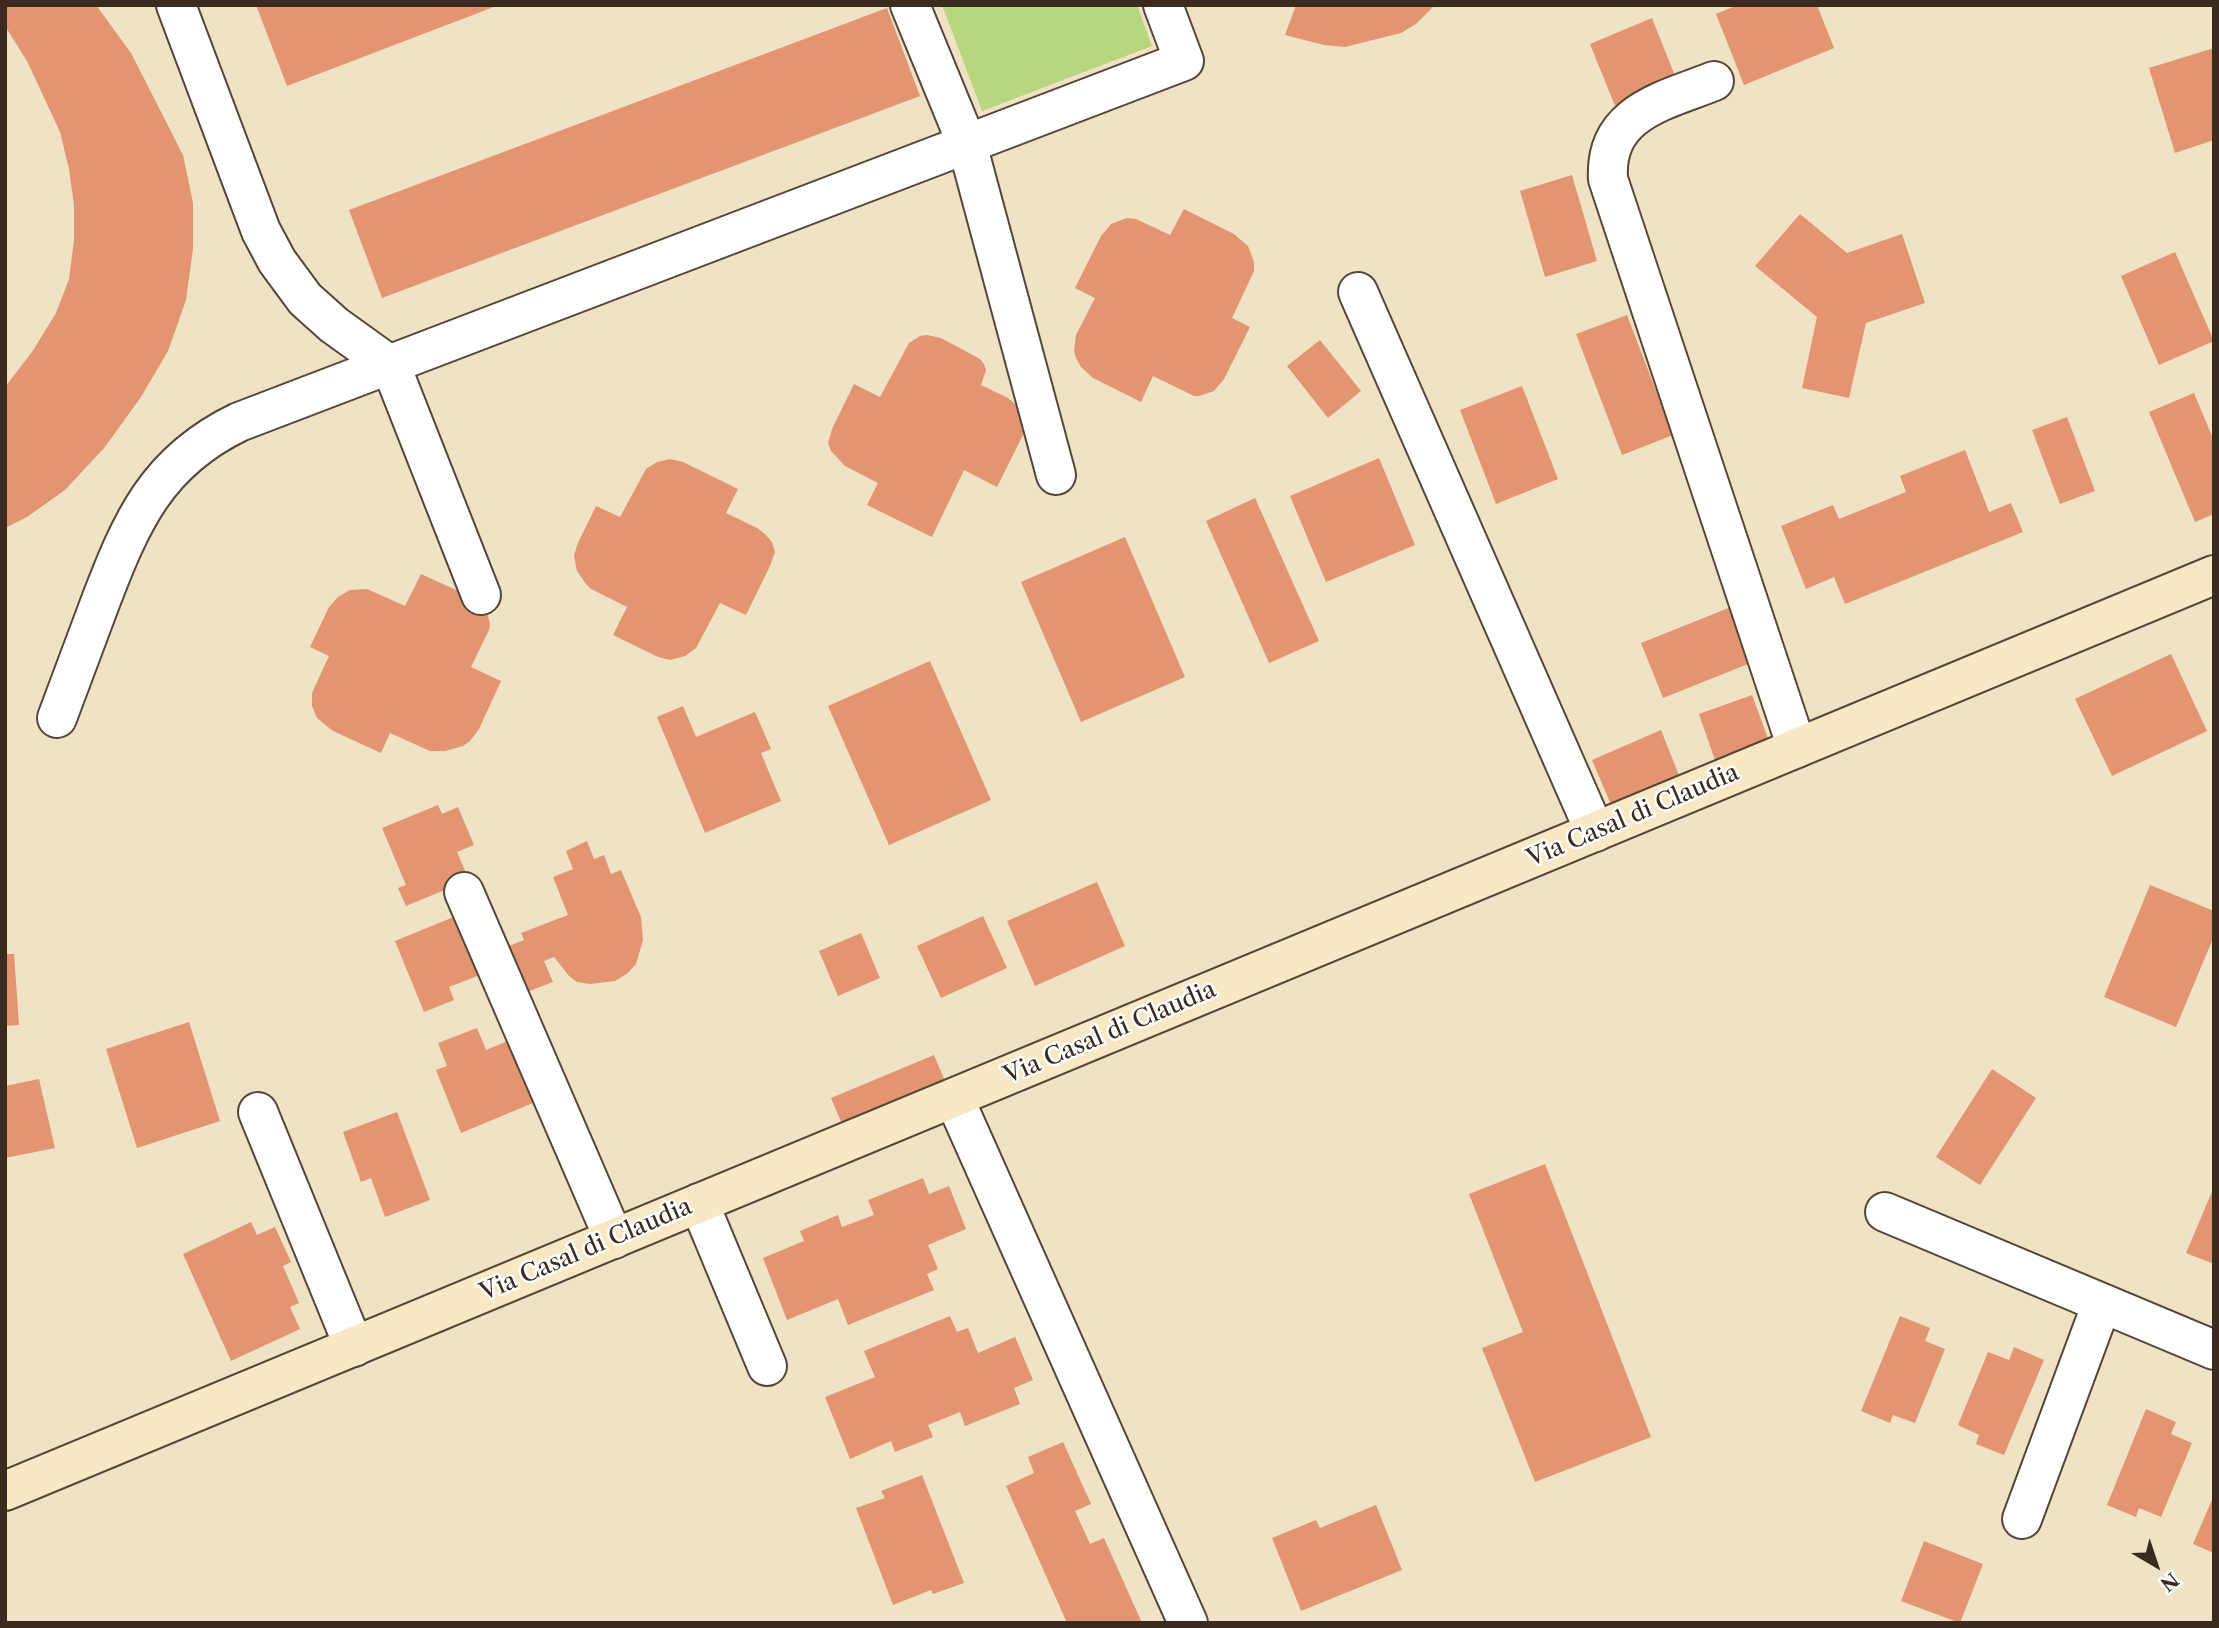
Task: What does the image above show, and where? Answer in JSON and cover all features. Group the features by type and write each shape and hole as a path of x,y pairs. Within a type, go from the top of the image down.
{"street":[{"path":"176,5 253,214 277,261 305,299 321,314 391,366 481,595"},
{"path":"910,5 967,144 1056,475"},
{"path":"57,718 120,551 139,513 174,466 203,442 232,425 1184,61 1163,5"},
{"path":"1714,81 1638,113 1625,124 1609,151 1608,179 1797,748"},
{"path":"1358,292 1595,832"},
{"name":"Via Casal di Claudia","path":"5,1491 1797,748 2212,579"},
{"path":"464,892 614,1239"},
{"path":"954,1098 1188,1623"},
{"path":"258,1112 354,1347"},
{"path":"699,1203 767,1366"},
{"path":"1885,1212 2214,1350"},
{"path":"2022,1519 2102,1303"}],"green space":[{"path":"942,5 1137,5 1152,46 982,111"}],"building":[{"path":"5,5 96,5 131,53 183,155 193,203 193,249 186,300 168,351 141,397 105,447 65,490 27,517 5,528 5,387 32,352 56,313 69,279 74,240 74,205 60,132 27,61 5,26"},
{"path":"256,5 499,5 287,86"},
{"path":"1296,5 1435,5 1416,24 1401,33 1345,47 1324,45 1285,35"},
{"path":"1738,5 1817,5 1834,48 1744,85 1716,14"},
{"path":"887,8 920,96 382,298 349,210"},
{"path":"1652,18 1677,81 1615,106 1590,44"},
{"path":"2214,48 2214,140 2175,153 2149,68"},
{"path":"1572,175 1597,261 1545,277 1520,191"},
{"path":"1184,209 1234,234 1248,246 1254,262 1254,271 1232,318 1250,327 1224,379 1214,391 1194,396 1153,376 1141,402 1093,378 1081,367 1074,350 1076,335 1095,298 1075,288 1101,236 1111,224 1127,218 1136,219 1170,235"},
{"path":"1800,214 1847,253 1902,234 1925,303 1866,323 1849,398 1802,388 1817,317 1755,266"},
{"path":"2175,252 2214,341 2159,365 2121,276"},
{"path":"1627,315 1673,435 1622,455 1576,334"},
{"path":"927,335 941,338 980,359 986,370 981,385 1008,398 1020,408 1026,429 997,487 964,470 932,537 867,505 878,483 845,466 831,451 828,443 854,384 880,397 909,343"},
{"path":"1320,340 1361,391 1328,418 1287,366"},
{"path":"1522,386 1558,479 1496,504 1460,410"},
{"path":"2194,393 2214,441 2214,514 2195,522 2149,412"},
{"path":"2067,417 2095,491 2060,504 2032,430"},
{"path":"1965,450 1989,512 2011,503 2023,532 1845,604 1834,577 1806,589 1781,526 1833,505 1839,519 1906,492 1900,476"},
{"path":"1379,458 1415,545 1326,582 1290,496"},
{"path":"670,459 683,462 738,489 726,513 765,534 772,542 775,552 746,615 720,603 696,648 685,656 670,660 613,635 627,607 591,589 577,571 574,556 596,506 620,517 646,469 657,462"},
{"path":"1255,498 1319,641 1269,663 1206,521"},
{"path":"1125,537 1185,677 1081,722 1021,582"},
{"path":"421,574 465,594 487,612 489,630 471,667 501,681 479,729 463,746 445,751 430,751 390,733 381,753 333,731 317,718 312,706 312,693 329,656 310,647 329,607 338,597 350,590 367,589 405,606"},
{"path":"1731,607 1753,662 1663,698 1641,643"},
{"path":"2171,654 2207,731 2112,776 2075,699"},
{"path":"930,661 991,800 889,845 828,706"},
{"path":"1752,695 1770,744 1716,763 1699,714"},
{"path":"683,706 696,737 755,712 771,749 761,753 781,801 705,833 657,717"},
{"path":"1661,730 1680,778 1612,807 1592,760"},
{"path":"438,805 442,814 458,807 474,845 457,852 469,880 406,906 398,888 406,885 382,828"},
{"path":"587,841 594,859 604,855 611,874 621,870 641,917 643,940 636,964 615,981 590,984 577,982 569,976 554,957 544,961 553,982 522,994 504,948 524,940 521,933 568,915 553,877 573,869 566,851"},
{"path":"1097,882 1125,946 1035,986 1007,921"},
{"path":"2150,885 2214,911 2214,936 2176,1027 2104,997"},
{"path":"461,914 485,973 449,987 454,1000 424,1012 395,941"},
{"path":"983,916 1007,968 941,998 917,946"},
{"path":"861,933 880,978 838,996 819,951"},
{"path":"5,954 14,954 19,1025 5,1026"},
{"path":"189,1022 220,1121 137,1148 106,1049"},
{"path":"477,1028 486,1050 513,1039 529,1078 523,1081 533,1103 461,1133 436,1070 447,1066 438,1043"},
{"path":"934,1055 950,1093 847,1136 831,1098"},
{"path":"1992,1069 2036,1098 1980,1185 1936,1157"},
{"path":"39,1079 55,1148 5,1158 5,1086"},
{"path":"397,1112 430,1200 385,1217 371,1178 361,1182 343,1132"},
{"path":"1545,1164 1651,1437 1535,1482 1482,1348 1523,1332 1469,1194"},
{"path":"923,1178 929,1194 949,1186 966,1229 928,1245 938,1269 927,1274 934,1290 848,1325 838,1299 787,1320 763,1258 804,1241 800,1231 838,1215 842,1227 874,1215 868,1200"},
{"path":"2214,1187 2214,1264 2186,1253"},
{"path":"251,1222 257,1235 275,1227 291,1262 283,1266 299,1303 290,1307 300,1329 231,1361 183,1254"},
{"path":"950,1316 957,1332 968,1328 978,1353 1015,1337 1033,1380 1014,1388 1020,1404 965,1426 960,1412 928,1425 933,1437 895,1452 891,1441 850,1459 825,1397 875,1377 864,1351"},
{"path":"1900,1316 1930,1328 1925,1341 1945,1349 1915,1423 1893,1415 1890,1423 1861,1411"},
{"path":"2014,1347 2044,1360 2004,1455 1976,1444 1979,1435 1958,1425 1988,1352 2009,1360"},
{"path":"2146,1409 2176,1422 2171,1434 2192,1443 2161,1517 2139,1508 2136,1517 2107,1505"},
{"path":"1063,1442 1091,1504 1075,1511 1090,1544 1104,1538 1142,1623 1067,1623 1006,1486 1034,1473 1028,1457"},
{"path":"922,1475 964,1583 933,1594 931,1590 893,1605 856,1508 885,1498 881,1491"},
{"path":"2214,1495 2214,1553 2193,1544"},
{"path":"1376,1505 1402,1570 1301,1611 1272,1538 1316,1520 1320,1528"},
{"path":"1924,1541 1983,1564 1960,1623 1901,1601"}]}
